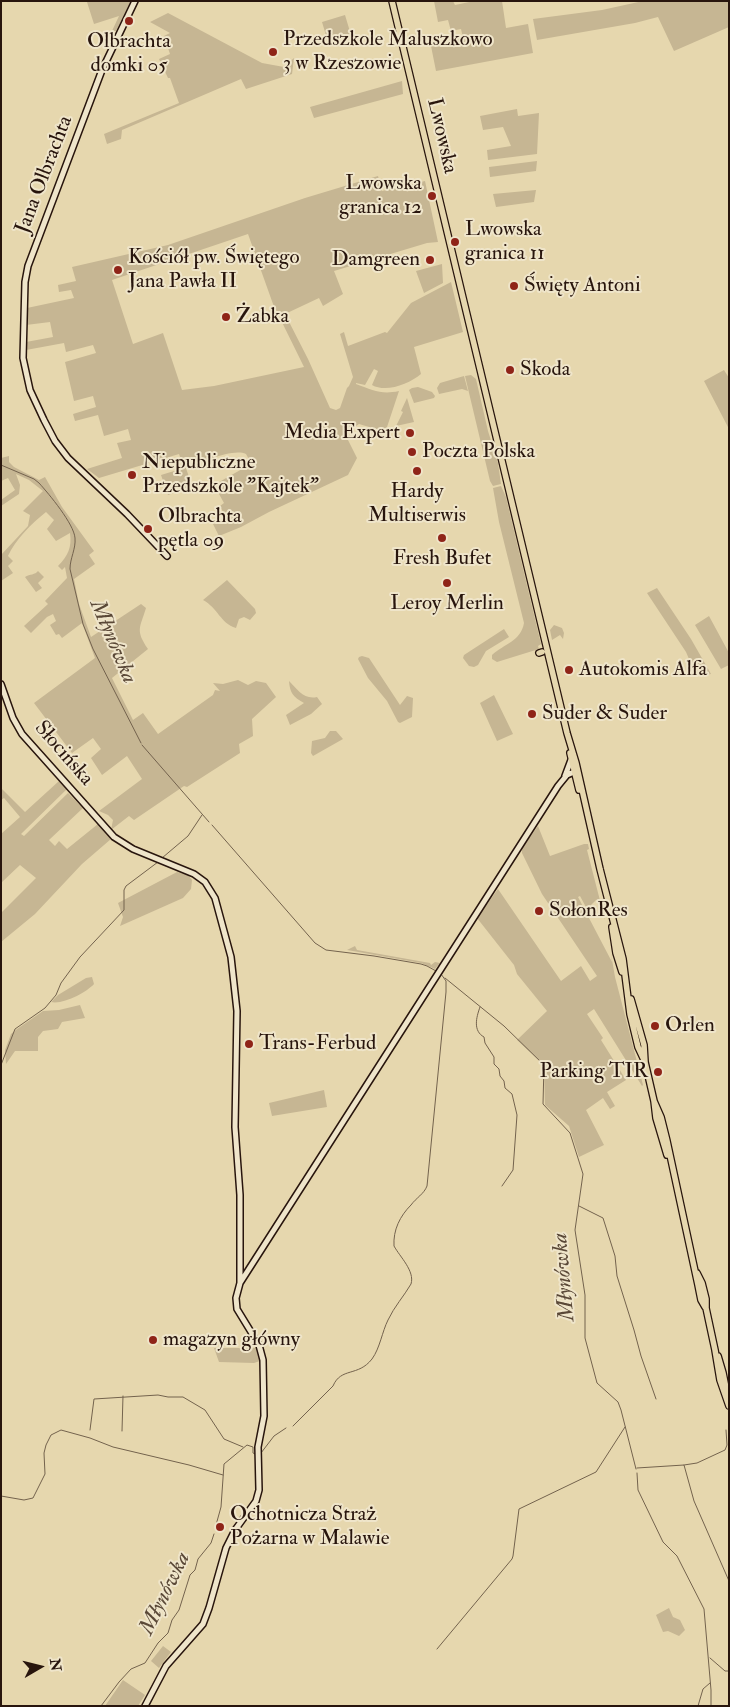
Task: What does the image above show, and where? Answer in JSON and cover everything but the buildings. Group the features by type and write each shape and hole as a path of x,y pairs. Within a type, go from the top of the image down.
{"main road":[{"name":"Lwowska","path":"392,1 573,761"},
{"path":"573,761 574,772 584,802"},
{"path":"573,761 580,777 584,802 611,915 616,953 644,1045 645,1062 654,1101 663,1126 694,1267 702,1283 717,1368 728,1403"},
{"path":"715,1350 726,1372 728,1403"}],"street":[{"name":"Jana Olbrachta","path":"135,1 102,70 28,266 25,282 22,351 30,390 44,422 58,446 74,465 127,514 167,556"},
{"name":"Słocińska","path":"1,684 13,718 22,734 114,837 133,849 188,871 210,888 219,907 232,963 237,1011 235,1127 240,1194 240,1283 236,1298 237,1309 259,1345 263,1360 264,1410 258,1442 260,1485 258,1495 252,1507 231,1536 224,1552 210,1608 203,1624 166,1666 145,1706"},
{"path":"240,1283 479,907 565,777 573,761"},
{"path":"565,777 574,772 580,777"},
{"path":"717,1368 726,1372 720,1380"}],"shaded area":[{"path":"88,1 131,1 116,31 112,31 119,16 94,24"},
{"path":"434,1 453,1 455,5 474,1 502,1 506,28 528,24 533,53 436,71 431,46 463,38 461,29 451,31 448,20 438,22"},
{"path":"643,1 729,1 729,27 674,51 658,17 635,23 537,40 533,19 602,10"},
{"path":"168,13 262,63 284,67 294,58 292,74 246,89 241,79 122,130 121,139 107,144 104,134 179,103 170,78 168,78 159,59 170,54 164,36 170,33 150,22"},
{"path":"345,15 351,35 328,42 322,22"},
{"path":"402,81 403,94 314,118 310,107"},
{"path":"517,109 518,116 539,113 537,154 488,160 487,150 511,146 503,127 483,130 480,116"},
{"path":"537,161 536,171 490,177 489,167"},
{"path":"378,176 382,191 425,181 438,242 427,243 334,271 343,294 323,306 319,298 285,314 330,408 336,410 340,408 353,377 340,334 344,332 348,346 385,332 387,333 411,303 451,282 463,332 414,347 421,374 410,381 390,388 372,385 378,371 374,369 365,385 356,383 377,391 399,391 387,427 383,431 359,424 345,434 357,458 348,475 219,536 213,524 226,518 220,506 224,503 214,485 249,465 251,463 246,454 225,454 186,468 192,486 168,495 161,475 184,468 179,454 99,478 87,469 122,458 117,443 131,440 128,429 104,436 98,415 75,421 73,414 96,407 93,396 74,401 65,362 96,353 93,345 66,352 64,343 26,350 26,342 53,337 50,322 26,325 27,308 74,298 71,290 59,292 58,285 76,281 72,267 168,245 305,198","holes":["248,234 273,304 304,367 214,386 182,390 163,333 133,344 112,280"]},
{"path":"536,190 534,202 496,207 493,194"},
{"path":"442,264 443,283 424,293 416,271"},
{"path":"724,370 729,378 729,429 704,381"},
{"path":"471,375 476,379 488,431 498,463 501,484 493,486 490,481 465,376"},
{"path":"464,376 468,391 462,389 439,394 437,388 440,383"},
{"path":"418,387 432,392 435,396 434,398 414,403 409,390"},
{"path":"407,398 414,422 396,426 403,412 401,411"},
{"path":"9,456 9,462 14,467 39,480 45,477 62,507 94,551 89,555 95,564 74,579 79,604 91,637 141,604 146,608 140,633 148,649 112,678 133,720 143,713 158,734 213,695 215,690 220,691 213,683 223,684 238,680 248,685 256,681 266,683 276,697 252,719 253,736 239,744 240,753 187,787 184,786 134,820 129,816 111,830 113,820 108,815 99,811 142,779 127,756 102,775 91,758 101,749 93,738 72,753 34,703 95,658 82,623 62,638 59,634 56,635 50,625 56,621 53,614 47,617 31,633 24,626 48,604 45,601 67,578 65,567 62,570 58,566 68,551 70,533 56,541 47,529 54,520 46,512 15,544 8,556 13,561 8,566 13,573 1,581 1,555 28,526 30,515 23,511 43,491 29,480 16,474 20,485 19,494 1,506 1,500 15,490 8,478 1,481 1,458"},
{"path":"501,486 506,497 541,644 538,646 539,649 497,662 492,659 492,655 516,638 524,623 499,522 493,488"},
{"path":"38,571 44,577 38,583 42,588 36,592 25,577"},
{"path":"227,580 255,609 256,613 250,620 244,617 239,619 236,628 226,623 203,600"},
{"path":"657,588 691,639 711,674 695,673 686,652 647,593"},
{"path":"709,616 729,653 729,665 721,669 695,625"},
{"path":"554,625 562,628 564,633 563,639 560,635 552,640 550,630"},
{"path":"504,629 509,637 486,651 478,665 474,667 469,666 463,658 464,655"},
{"path":"362,656 369,658 400,705 407,696 413,698 412,717 400,723 398,722 387,701 368,678 358,659"},
{"path":"289,681 301,693 312,698 317,697 322,704 311,714 290,725 286,715 304,703 293,694"},
{"path":"494,695 513,734 497,741 480,703"},
{"path":"330,731 336,731 343,739 313,756 311,753 312,741 325,738"},
{"path":"59,781 67,789 21,834 24,836 68,793 83,808 49,840 55,846 59,841 67,849 98,824 111,839 82,864 35,914 1,942 1,913 36,878 20,865 1,883 1,834 20,817 4,798 1,800 1,788 25,812"},
{"path":"538,826 550,856 588,844 589,849 587,850 605,920 596,900 587,909 580,896 578,897 612,962 611,954 615,977 643,1085 594,1009 587,1014 603,1038 601,1040 626,1080 607,1092 615,1106 610,1109 603,1098 586,1110 604,1145 579,1157 569,1126 545,1105 544,1065 517,1040 547,1011 517,974 514,965 477,918 498,889 561,981 581,966 590,981 597,976 542,894 522,853 522,848"},
{"path":"177,872 188,875 192,880 191,889 183,898 120,926 123,917 118,903"},
{"path":"355,946 357,950 430,963 431,965 435,962 440,963 435,969 421,963 347,950"},
{"path":"92,977 94,984 80,994 62,1002 51,1002 58,995 86,978"},
{"path":"80,1005 85,1018 62,1022 58,1029 43,1031 38,1037 38,1051 15,1051 6,1064 5,1050 11,1034 17,1029 43,1011 59,1010"},
{"path":"324,1090 327,1107 272,1116 269,1103"},
{"path":"214,1348 257,1348 260,1361 254,1363 219,1362"},
{"path":"669,1608 673,1617 680,1620 685,1630 679,1636 668,1631 663,1632 656,1615"},
{"path":"163,1646 171,1652 159,1668 151,1661"},
{"path":"123,1680 145,1695 138,1706 105,1706"}],"waterway":[{"name":"Młynówka","path":"1,465 39,483 60,509 74,532 75,542 70,569 83,624 93,649 141,743"},
{"name":"Młynówka","path":"142,745 209,822"},
{"path":"162,858 188,836 202,815"},
{"name":"Młynówka","path":"212,825 315,943 326,950 421,964 436,971"},
{"path":"1,1065 15,1029 45,1008 56,995 61,983 80,957 124,910 124,890 126,886 158,862"},
{"name":"Młynówka","path":"293,1426 333,1386 340,1376 367,1365 372,1359 390,1315 411,1284 411,1274 394,1246 394,1240 396,1229 407,1209 427,1186 446,992 446,981 441,974"},
{"name":"Młynówka","path":"445,978 504,1026 544,1065 543,1104 570,1133 583,1174 575,1230 585,1295 585,1338 597,1383 618,1402 636,1469"},
{"path":"480,1007 477,1020 478,1031 484,1037 485,1043 494,1057 494,1064 499,1069 505,1088 512,1094 517,1115 513,1170 502,1186"},
{"path":"579,1206 603,1218 615,1256 617,1276 656,1399"},
{"path":"90,1430 94,1399 158,1395 183,1397 205,1410 224,1439 243,1447"},
{"path":"122,1431 123,1396"},
{"path":"437,1649 512,1559 519,1509 596,1472 625,1427"},
{"name":"Młynówka","path":"261,1453 274,1436 286,1428"},
{"path":"1,1496 24,1500 33,1498 45,1474 44,1453 46,1445 51,1435 61,1430 113,1447 223,1475"},
{"path":"684,1465 697,1463 725,1450 727,1445 726,1430"},
{"name":"Młynówka","path":"216,1525 221,1507 224,1464 247,1445 253,1447 253,1453 255,1454"},
{"path":"637,1468 684,1465 694,1501 729,1581"},
{"name":"Młynówka","path":"637,1473 638,1490 663,1542 677,1556 704,1609 711,1706"},
{"name":"Młynówka","path":"101,1706 131,1669 145,1663 158,1643 168,1633 172,1620 179,1610 190,1575 195,1570 198,1559 211,1543 214,1534"},
{"path":"710,1658 725,1671 729,1671"},
{"path":"698,1706 703,1689 710,1683"}],"place":[{"name":"Olbrachta domki 05","path":"129,21"},
{"name":"Przedszkole Maluszkowo 3 w Rzeszowie","path":"273,52"},
{"name":"Lwowska granica 12","path":"432,196"},
{"name":"Lwowska granica 11","path":"455,242"},
{"name":"Damgreen","path":"430,260"},
{"name":"Kościół pw. Świętego Jana Pawła II","path":"118,270"},
{"name":"Święty Antoni","path":"514,286"},
{"name":"Żabka","path":"226,317"},
{"name":"Skoda","path":"510,370"},
{"name":"Media Expert","path":"410,433"},
{"name":"Poczta Polska","path":"412,452"},
{"name":"Hardy Multiserwis","path":"417,471"},
{"name":"Niepubliczne Przedszkole \"Kajtek\"","path":"132,475"},
{"name":"Olbrachta pętla 09","path":"148,529"},
{"name":"Fresh Bufet","path":"442,538"},
{"name":"Leroy Merlin","path":"447,583"},
{"name":"Autokomis Alfa","path":"569,670"},
{"name":"Suder & Suder","path":"532,714"},
{"name":"SołonRes","path":"539,911"},
{"name":"Orlen","path":"655,1026"},
{"name":"Trans-Ferbud","path":"249,1044"},
{"name":"Parking TIR","path":"658,1072"},
{"name":"magazyn główny","path":"153,1340"},
{"name":"Ochotnicza Straż Pożarna w Malawie","path":"220,1527"}]}
